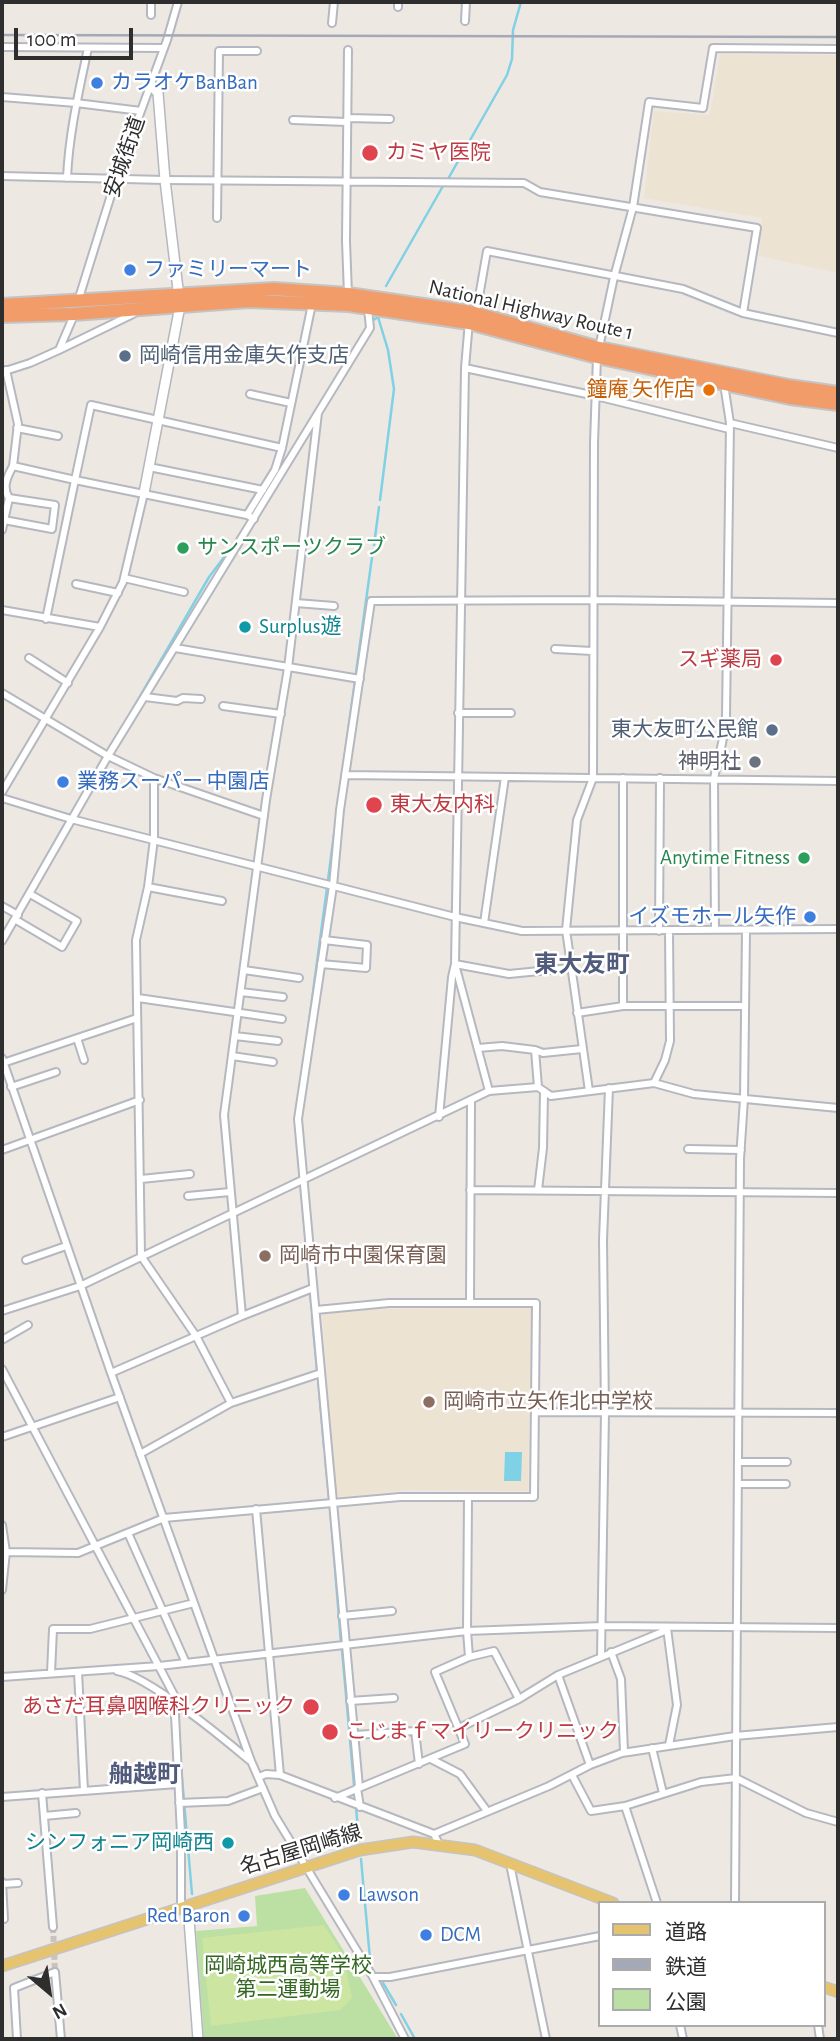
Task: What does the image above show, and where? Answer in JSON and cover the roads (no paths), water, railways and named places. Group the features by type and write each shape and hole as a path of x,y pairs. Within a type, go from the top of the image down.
{"highway":[{"name":"National Highway Route 1","path":"2,316 274,289 348,294 472,316 598,352 724,378 838,393"},
{"name":"National Highway Route 1","path":"2,305 142,309 180,300 249,301 349,305 368,309 472,316"},
{"name":"National Highway Route 1","path":"724,378 790,398 838,404"}],"main road":[{"name":"名古屋岡崎線","path":"2,1966 360,1850 413,1842 475,1850 609,1901"}],"street":[{"path":"151,2 151,15"},
{"name":"安城街道","path":"59,350 76,308 116,179 178,2"},
{"path":"332,23 334,2"},
{"path":"465,21 466,2"},
{"path":"2,47 164,48"},
{"path":"67,178 68,151 88,48"},
{"path":"589,1091 566,930 577,820 593,778 598,352 633,207 649,102 703,108 713,48 838,49"},
{"path":"348,50 348,294"},
{"path":"218,218 219,51 257,51"},
{"path":"2,792 68,683 118,593 144,493 180,300 165,180 158,93 150,84"},
{"path":"2,97 141,111"},
{"path":"293,120 390,119"},
{"path":"2,176 524,183 540,192 757,228 743,313"},
{"path":"439,1117 455,964 465,368 472,316 487,251 683,289 743,313 838,333"},
{"path":"250,517 275,470 282,448 312,304"},
{"path":"2,530 9,498 4,480 13,466 17,428 4,371 59,350 142,309"},
{"path":"2,941 250,517 370,328 368,309"},
{"path":"465,368 838,448"},
{"path":"715,930 714,779 725,737 726,716 729,426 724,378"},
{"path":"250,394 291,403"},
{"path":"46,619 91,405 282,448"},
{"path":"242,1316 224,1115 264,816 288,668 318,413"},
{"path":"17,428 58,436"},
{"path":"13,466 250,517"},
{"path":"149,467 263,490"},
{"path":"4,520 52,529 55,505 9,498"},
{"path":"124,578 184,592"},
{"path":"76,584 118,593"},
{"path":"357,1806 355,1735 298,1119 333,886 345,775 371,601 838,603"},
{"path":"296,603 334,606"},
{"path":"2,610 100,627"},
{"path":"175,648 360,679"},
{"path":"555,649 593,650"},
{"path":"29,658 68,683"},
{"path":"2,693 108,756 154,778 264,816"},
{"path":"145,697 177,701 183,698 201,699"},
{"path":"223,706 281,714"},
{"path":"458,713 511,713"},
{"path":"345,775 838,781"},
{"path":"484,923 505,777"},
{"path":"154,778 154,839 148,887 136,940 141,1256 196,1336 231,1403"},
{"path":"623,778 623,1006"},
{"path":"659,931 660,778"},
{"path":"2,798 71,819 455,917 522,931 838,929"},
{"path":"148,887 222,901"},
{"path":"2,906 62,947 77,921 30,894"},
{"path":"735,1901 741,1150 746,930"},
{"path":"654,1083 670,1041 669,931"},
{"path":"321,964 366,968 367,945 324,940"},
{"path":"455,964 509,974 570,968"},
{"path":"455,964 489,1091"},
{"path":"244,970 299,978"},
{"path":"241,992 283,997"},
{"path":"138,998 282,1019"},
{"path":"577,1013 623,1006 745,1006"},
{"path":"137,1018 3,1060 4,1074 12,1087 80,1286 251,1761 275,1816 373,1977 405,2039"},
{"path":"235,1036 278,1041"},
{"path":"77,1038 84,1060"},
{"path":"478,1048 502,1046 535,1050 543,1054 582,1049"},
{"path":"535,1050 541,1089 543,1148 538,1190"},
{"path":"232,1056 273,1062"},
{"path":"12,1087 56,1072"},
{"path":"2,1311 80,1286 489,1091 541,1089 551,1096 654,1083 694,1094 838,1108"},
{"path":"601,1656 605,1190 609,1088"},
{"path":"2,1150 140,1100"},
{"path":"470,1303 471,1101"},
{"path":"688,1149 741,1150"},
{"path":"141,1179 190,1174"},
{"path":"470,1189 838,1193"},
{"path":"188,1196 230,1192"},
{"path":"26,1260 66,1246"},
{"path":"111,1373 313,1288"},
{"path":"6,1552 78,1553 164,1518 400,1497 534,1497 536,1303 389,1303 316,1310"},
{"path":"2,1340 28,1325"},
{"path":"2,1369 174,1695 184,1907 198,2039"},
{"path":"140,1454 231,1403 321,1373"},
{"path":"2,1437 120,1397"},
{"path":"535,1412 838,1413"},
{"path":"739,1462 788,1462"},
{"path":"738,1483 786,1484"},
{"path":"468,1497 469,1657"},
{"path":"256,1509 280,1775"},
{"path":"2,1525 6,1552 2,1590"},
{"path":"128,1533 186,1663"},
{"path":"51,1673 53,1629 90,1629 194,1602"},
{"path":"342,1616 392,1611"},
{"path":"2,1677 159,1666 467,1631 602,1626 838,1629"},
{"path":"459,1728 519,1699 558,1675 667,1628"},
{"path":"667,1628 677,1705 669,1745"},
{"path":"335,1798 466,1744 435,1672 469,1657 494,1651 519,1699"},
{"path":"611,1652 621,1679 624,1752"},
{"path":"96,1670 120,1671 132,1675 173,1702 251,1761"},
{"path":"78,1672 84,1791"},
{"path":"558,1675 590,1765"},
{"path":"350,1701 394,1698"},
{"path":"259,1777 267,1774 280,1775 434,1834 624,1752 735,1736 838,1727"},
{"path":"355,1735 415,1731 419,1764"},
{"path":"652,1748 663,1793"},
{"path":"431,1759 460,1774 487,1811"},
{"path":"572,1775 591,1811 625,1806 701,1782 736,1778 806,1813 838,1822"},
{"path":"2,1797 177,1784"},
{"path":"178,1803 228,1801 263,1788"},
{"path":"42,1793 53,1927"},
{"path":"625,1806 656,1901"},
{"path":"44,1816 76,1813"},
{"path":"434,1834 439,1844"},
{"path":"510,1862 546,2039"},
{"path":"4,1919 3,1883 18,1883"},
{"path":"373,1977 390,1977 598,1936"},
{"path":"17,2039 14,1988 55,1972 61,2039"}],"water":[{"path":"505,1452 522,1452 521,1481 504,1481"}],"waterway":[{"path":"448,179 507,75 512,59 513,30 521,2"},
{"path":"386,286 443,186"},
{"path":"372,321 378,317 388,350 394,389 380,500"},
{"path":"374,545 379,507"},
{"path":"131,712 209,577 238,539"},
{"path":"356,673 373,550"},
{"path":"342,775 355,681"},
{"path":"335,827 337,813"},
{"path":"40,868 64,825"},
{"path":"328,880 334,834"},
{"path":"302,1074 327,888"},
{"path":"2,934 8,925"},
{"path":"296,1119 300,1178"},
{"path":"301,1189 310,1286"},
{"path":"310,1293 312,1310"},
{"path":"312,1316 317,1370"},
{"path":"3,1377 171,1697"},
{"path":"318,1378 324,1447"},
{"path":"325,1457 329,1497"},
{"path":"330,1507 341,1643"},
{"path":"342,1650 359,1841"},
{"path":"180,1755 192,1894"},
{"path":"361,1859 370,1959"},
{"path":"383,1983 396,2005"},
{"path":"401,2014 415,2039"}],"tunnel":[{"path":"53,1927 55,1972"}],"railway":[{"path":"2,35 838,37"}],"place":[{"name":"カラオケBanBan","path":"97,83"},
{"name":"カミヤ医院","path":"370,153"},
{"name":"ファミリーマート","path":"130,270"},
{"name":"岡崎信用金庫矢作支店","path":"125,356"},
{"name":"鐘庵 矢作店","path":"709,390"},
{"name":"サンスポーツクラブ","path":"183,548"},
{"name":"Surplus遊","path":"245,627"},
{"name":"スギ薬局","path":"776,660"},
{"name":"東大友町公民館","path":"772,730"},
{"name":"神明社","path":"755,762"},
{"name":"業務スーパー 中園店","path":"63,782"},
{"name":"東大友内科","path":"374,805"},
{"name":"Anytime Fitness","path":"804,858"},
{"name":"イズモホール矢作","path":"810,917"},
{"name":"岡崎市中園保育園","path":"265,1256"},
{"name":"岡崎市立矢作北中学校","path":"429,1402"},
{"name":"あさだ耳鼻咽喉科クリニック","path":"311,1707"},
{"name":"こじまｆマイリークリニック","path":"330,1732"},
{"name":"シンフォニア岡崎西","path":"228,1843"},
{"name":"Lawson","path":"344,1895"},
{"name":"Red Baron","path":"244,1916"},
{"name":"DCM","path":"426,1935"}],"district":[{"name":"東大友町","path":"582,965"},
{"name":"舳越町","path":"145,1775"}],"park label":[{"name":"岡崎城西高等学校 第二運動場","path":"288,1978"}]}
